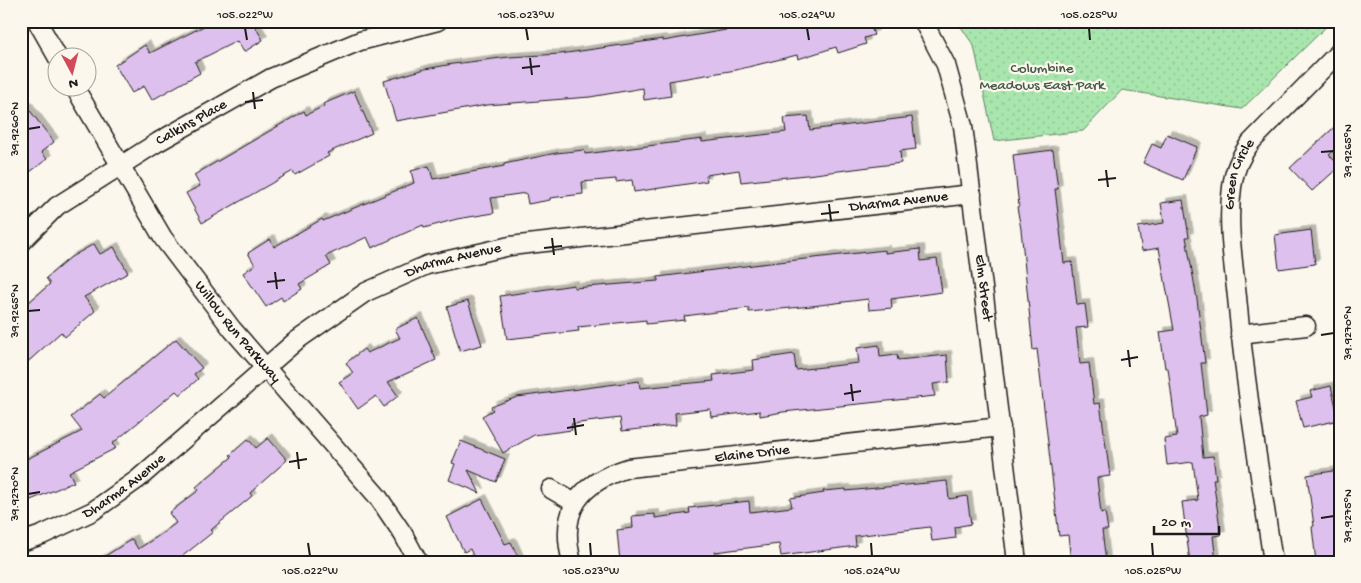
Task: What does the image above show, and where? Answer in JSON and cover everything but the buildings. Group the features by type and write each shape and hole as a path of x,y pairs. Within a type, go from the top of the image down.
{"street":[{"path":"37,21 52,48"},
{"name":"Calkins Place","path":"21,242 57,206 271,78 360,41 438,21"},
{"name":"Elm Street","path":"923,21 946,65 959,107 972,194 1017,562"},
{"name":"Green Circle","path":"1273,562 1240,334 1230,231 1233,176 1243,152 1251,142 1340,51"},
{"name":"Willow Run Parkway","path":"81,98 163,238 232,329 378,498 403,534 418,562"},
{"name":"Dharma Avenue","path":"21,542 42,536 85,515 138,480 296,341 366,292 427,265 510,246 972,194"},
{"path":"1240,334 1306,326"},
{"name":"Elaine Drive","path":"572,562 568,525 580,494 594,482 628,468 1001,427"},
{"path":"551,489 575,503"}],"green space":[{"name":"Columbine Meadows East Park","path":"957,21 1332,21 1242,109 1122,90 1083,131 994,141 974,46"}]}
